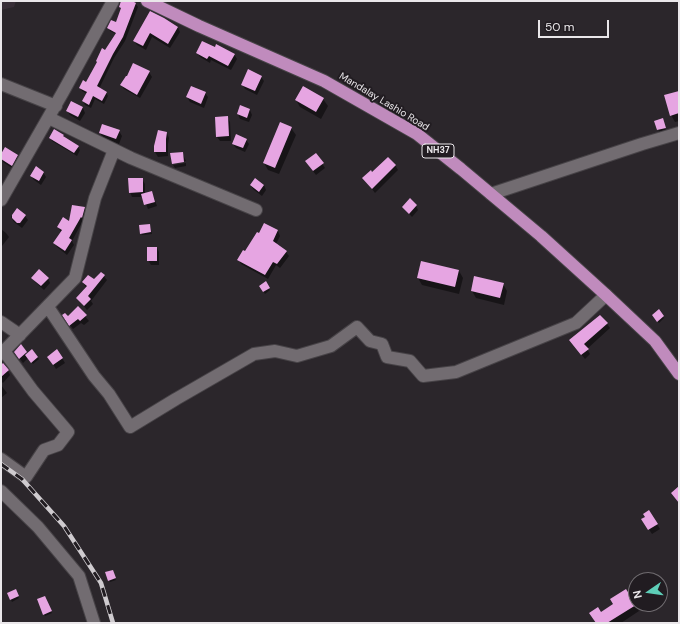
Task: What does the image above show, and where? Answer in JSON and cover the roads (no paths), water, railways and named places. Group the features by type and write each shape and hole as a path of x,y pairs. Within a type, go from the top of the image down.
{"highway":[{"name":"Mandalay Lashio Road","path":"147,1 199,26 324,81 417,134 541,236 606,295 655,341 679,374"}],"street":[{"path":"1,200 56,106 113,1"},
{"path":"1,84 56,106"},
{"path":"49,118 131,158 256,210"},
{"path":"491,194 679,133"},
{"path":"1,459 26,477 44,450 58,445 68,432 3,353 75,278 95,198 114,150"},
{"path":"48,307 94,376 109,394 130,427 254,354 275,351 297,356 331,346 357,327 370,341 382,344 387,357 410,361 423,376 456,372 576,322 606,295"},
{"path":"1,322 20,335"},
{"path":"1,491 38,527 79,576 94,623"}],"railway":[{"path":"1,464 22,479 64,526 101,583 113,623"}]}
